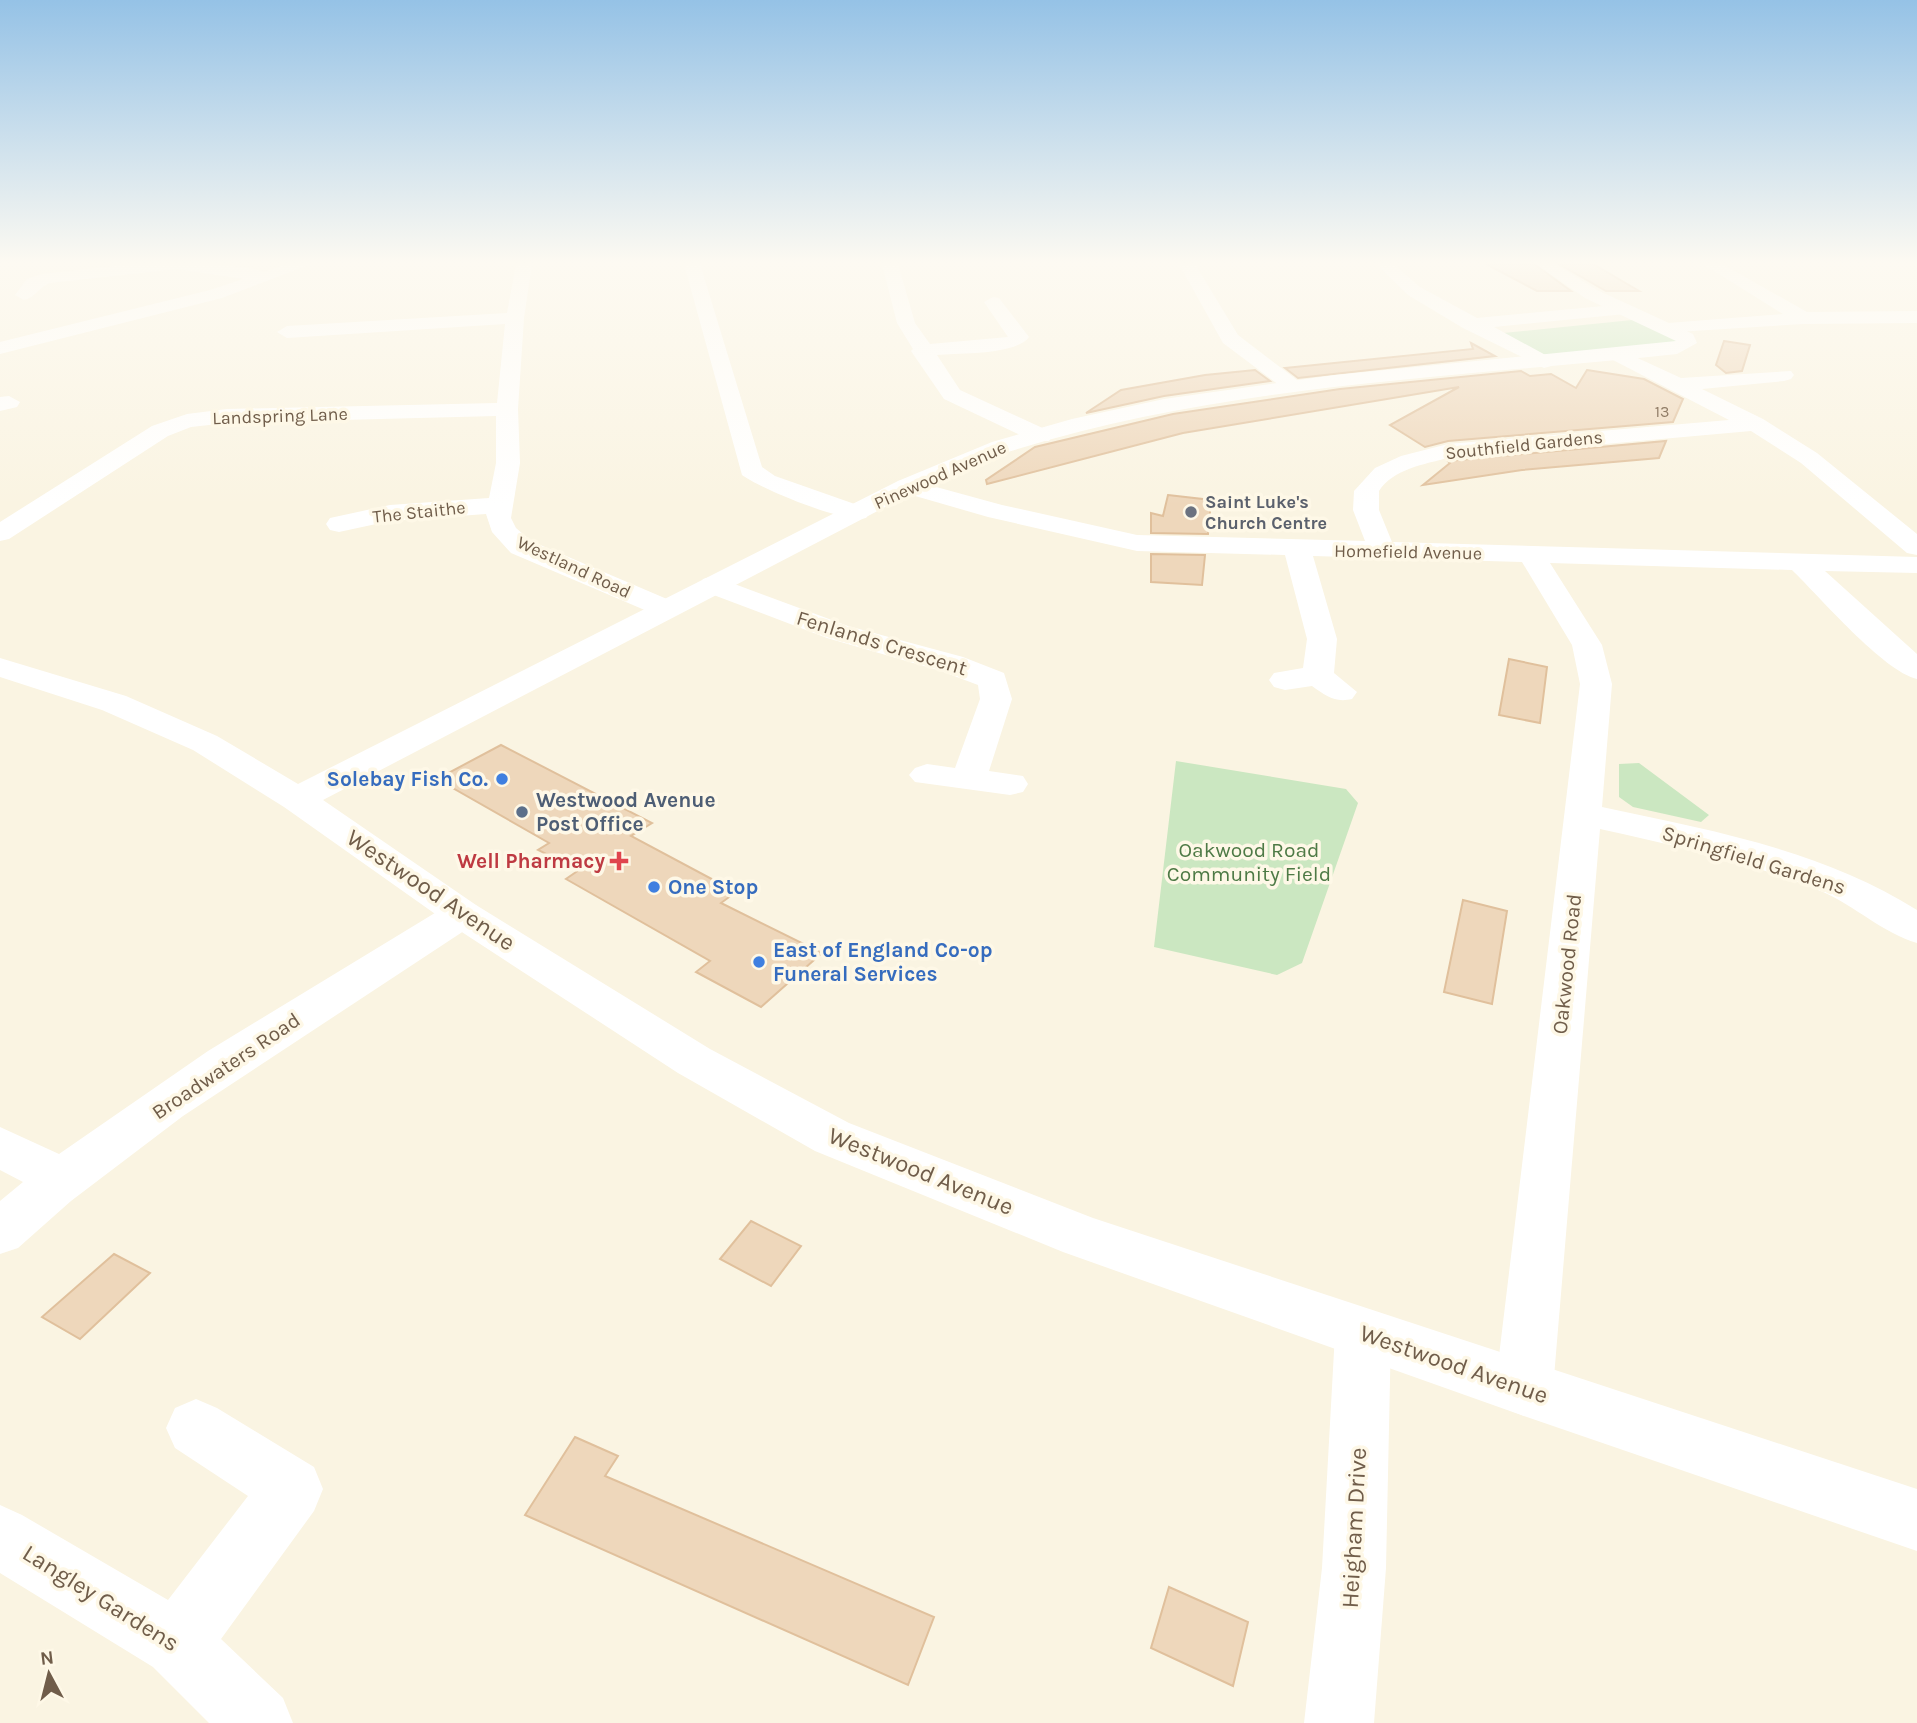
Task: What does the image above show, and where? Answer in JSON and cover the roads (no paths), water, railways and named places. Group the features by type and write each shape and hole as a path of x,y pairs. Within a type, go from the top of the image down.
{"street":[{"name":"Westland Road","path":"513,344 507,409 508,463 498,518 505,533 521,547 664,608"},
{"path":"715,344 751,470 766,481 857,513"},
{"path":"917,344 952,394 1041,436"},
{"path":"921,351 988,344"},
{"path":"1236,344 1294,387"},
{"path":"1510,344 1544,362"},
{"name":"Pinewood Avenue","path":"297,799 664,608 907,486 1000,447 1139,411 1294,387 1618,355 1677,348 1677,344"},
{"path":"1618,355 1755,424 1810,458 1917,547"},
{"path":"1678,385 1784,375"},
{"name":"Landspring Lane","path":"0,533 160,431 187,421 228,416 507,409"},
{"name":"Southfield Gardens","path":"1383,552 1365,504 1372,483 1388,470 1415,459 1448,451 1755,424"},
{"name":"Homefield Avenue","path":"907,486 997,512 1137,543 1917,565"},
{"name":"The Staithe","path":"339,524 390,513 499,505"},
{"path":"1284,680 1329,684 1322,639 1297,549"},
{"name":"Oakwood Road","path":"1524,1389 1597,684 1587,645 1531,555"},
{"path":"1800,562 1880,640 1917,670"},
{"name":"Fenlands Crescent","path":"713,585 799,619 880,645 973,670 993,680 996,699 968,780"},
{"name":"Westwood Avenue","path":"0,667 114,703 194,738 297,799 462,914 694,1061 832,1137 1081,1236 1524,1389 1917,1520"},
{"path":"927,775 1010,785"},
{"name":"Springfield Gardens","path":"1582,814 1696,839 1796,868 1857,891 1917,929"},
{"name":"Broadwaters Road","path":"0,1232 60,1178 255,1045 462,914"},
{"path":"0,1147 60,1178"},
{"name":"Heigham Drive","path":"1339,1723 1354,1568 1363,1333"},
{"path":"177,1643 292,1489 196,1429"},
{"name":"Langley Gardens","path":"0,1537 177,1643 258,1723"}],"place":[{"name":"Saint Luke's Church Centre","path":"1191,512"},
{"name":"Solebay Fish Co.","path":"502,779"},
{"name":"Westwood Avenue Post Office","path":"522,812"},
{"name":"Well Pharmacy","path":"619,861"},
{"name":"One Stop","path":"654,887"},
{"name":"East of England Co-op Funeral Services","path":"759,962"}],"park label":[{"name":"Oakwood Road Community Field","path":"1249,862"}]}
